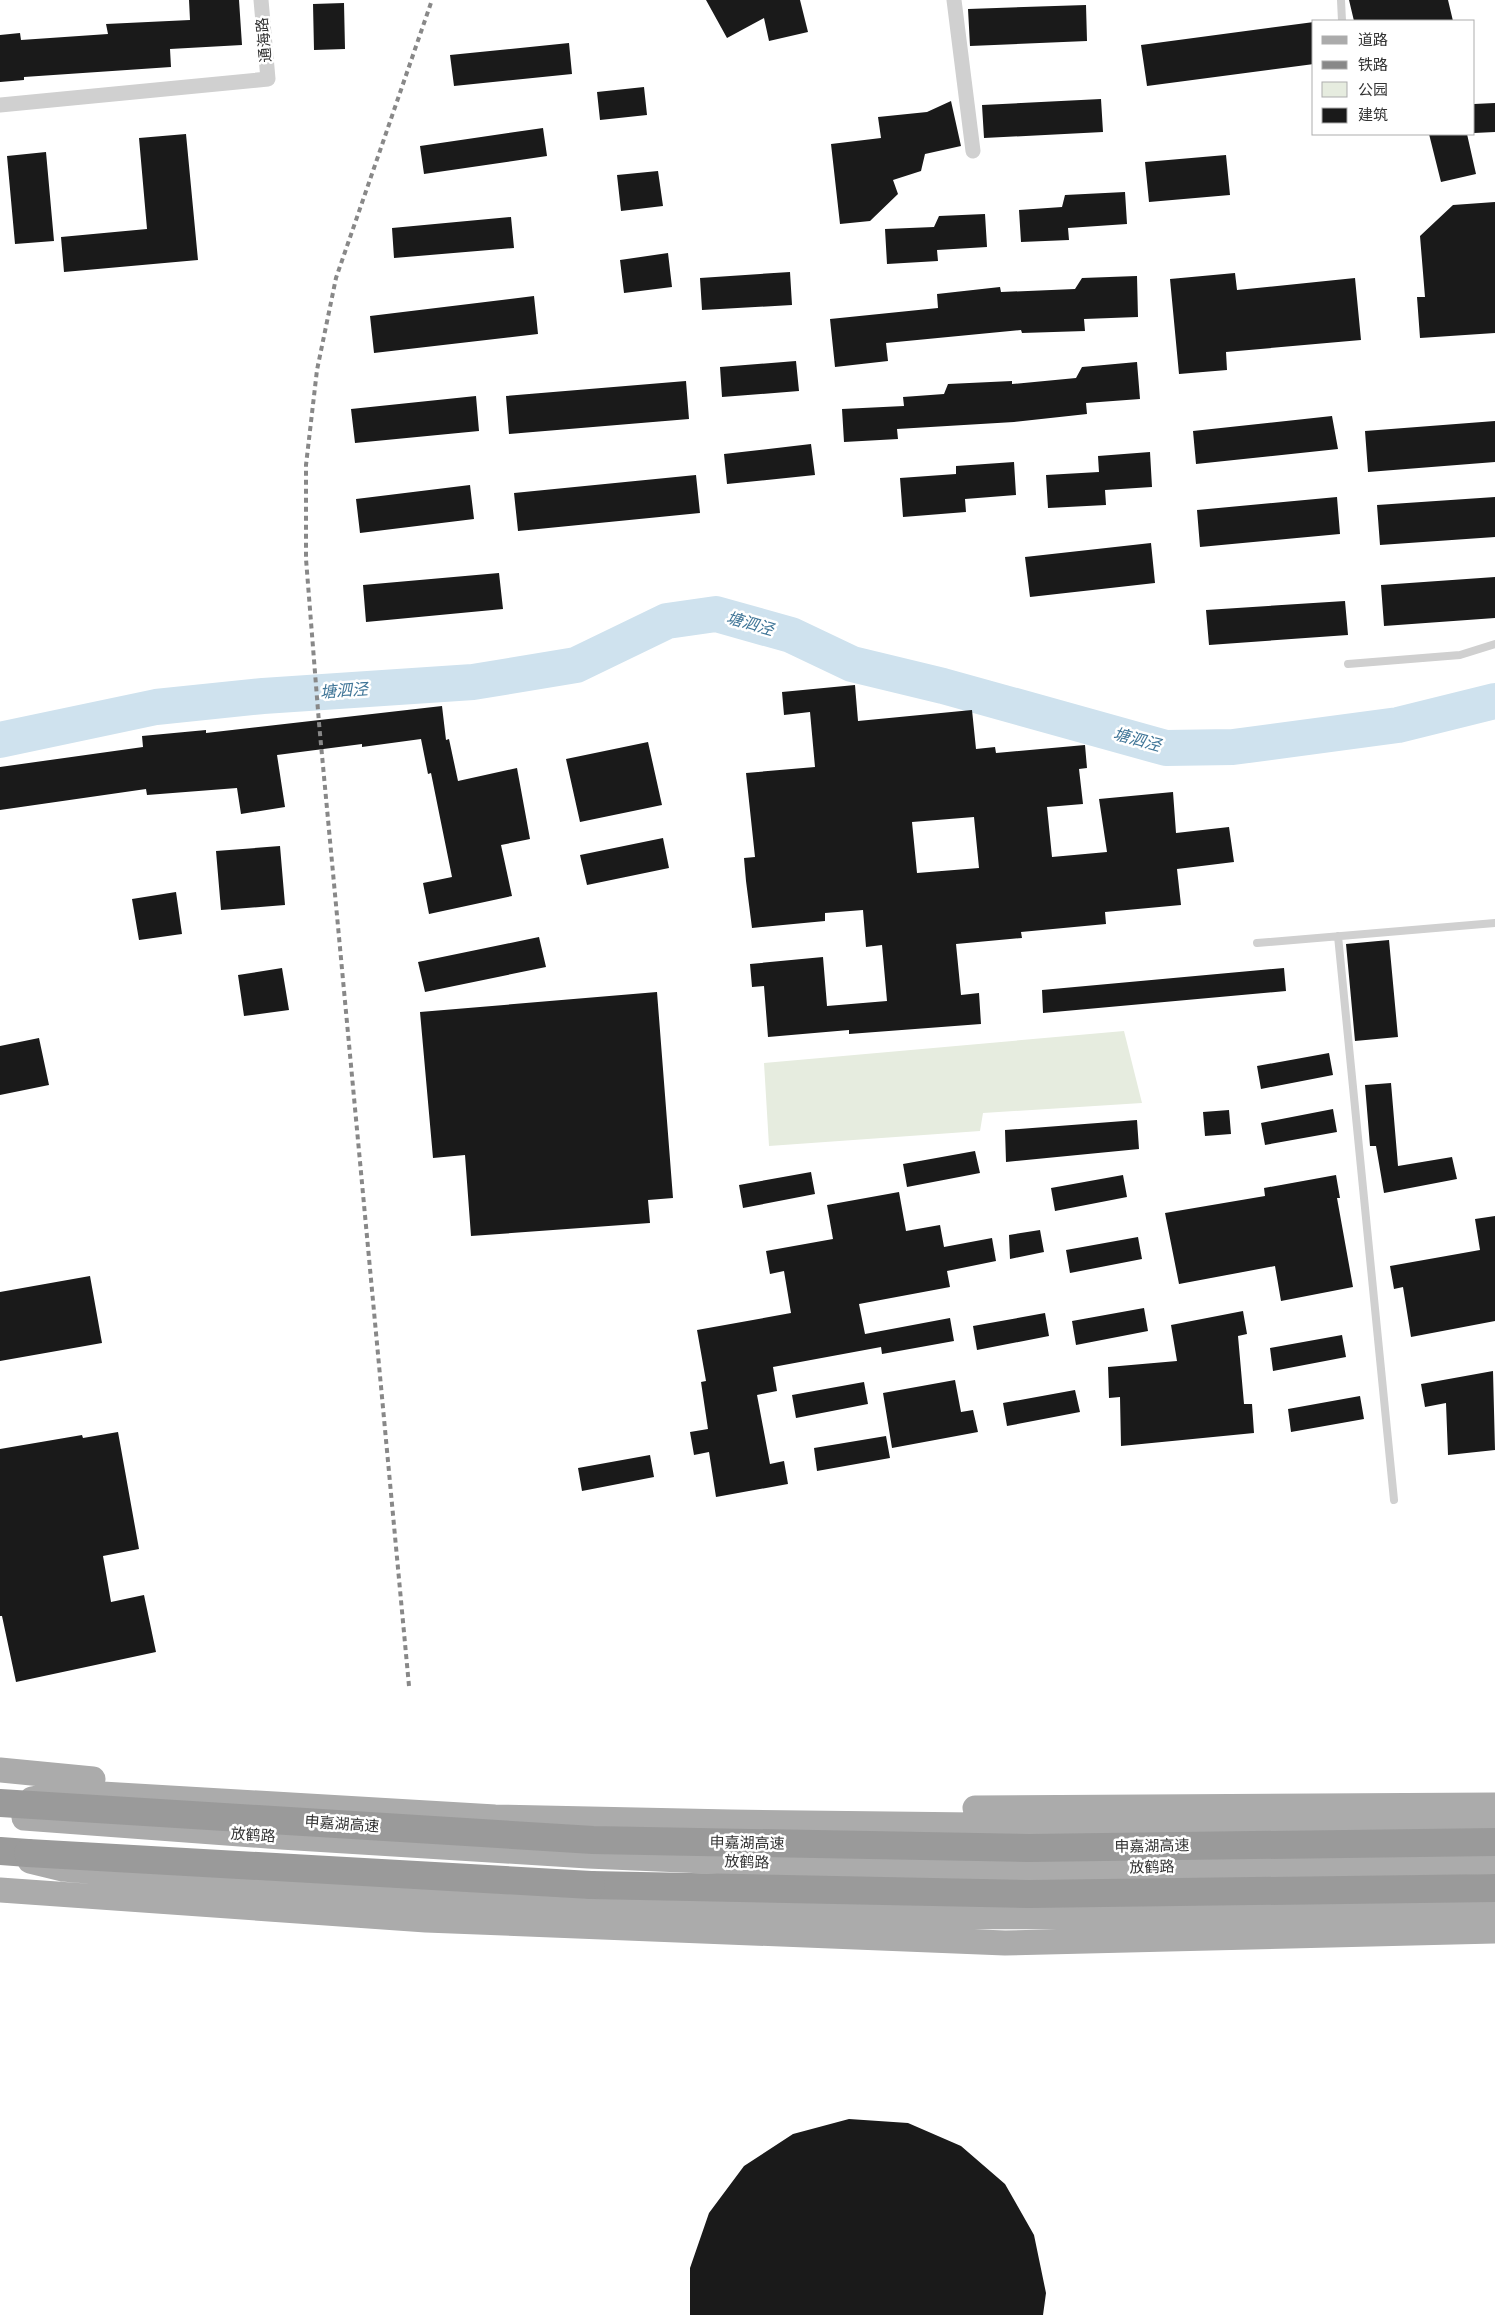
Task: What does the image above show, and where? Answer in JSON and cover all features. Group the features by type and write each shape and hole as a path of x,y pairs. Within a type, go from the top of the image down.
{"highway":[{"name":"申嘉湖高速","path":"0,1804 593,1840 1029,1848 1495,1842"},
{"path":"0,1852 592,1885 1029,1894 1495,1888"}],"main road":[{"path":"0,1770 95,1780 531,1802 907,1809 1495,1804"},
{"path":"0,1804 68,1792 494,1817 731,1822 1068,1826 1495,1822"},
{"name":"放鹤路","path":"0,1816 281,1837 588,1856 944,1871 1495,1862"},
{"name":"放鹤路","path":"0,1846 535,1888 778,1895 1495,1894"},
{"path":"0,1852 63,1869 83,1871 428,1900 664,1911 1009,1918 1495,1910"},
{"path":"0,1890 426,1920 1005,1943 1495,1932"}],"street":[{"name":"通海路","path":"0,105 268,79 261,0"},
{"path":"954,0 973,151"}],"lane":[{"path":"1340,0 1342,20"},
{"path":"1348,664 1460,655 1495,644"},
{"path":"1257,943 1495,923"},
{"path":"1338,936 1394,1500"}],"green space":[{"path":"1124,1031 1142,1103 983,1113 980,1131 769,1146 764,1063"}],"building":[{"path":"189,0 239,0 242,45 170,49 171,67 24,77 24,80 0,82 0,35 20,33 21,40 108,34 106,24 190,20"},
{"path":"706,0 800,0 808,32 769,41 764,18 727,38"},
{"path":"1349,0 1448,0 1453,20 1354,20"},
{"path":"344,3 345,49 314,50 313,4"},
{"path":"1086,5 1087,41 970,46 968,9"},
{"path":"1312,22 1312,64 1147,86 1141,45"},
{"path":"569,43 572,74 454,86 450,55"},
{"path":"644,87 647,115 600,120 597,92"},
{"path":"1101,99 1103,132 984,138 982,105"},
{"path":"951,101 961,146 925,154 921,171 893,180 898,194 870,221 840,224 831,144 881,138 878,117 927,112"},
{"path":"1495,103 1495,132 1475,133 1475,104"},
{"path":"543,128 547,156 424,174 420,146"},
{"path":"186,134 198,260 64,272 61,237 147,229 139,138"},
{"path":"1429,135 1467,135 1476,174 1441,182"},
{"path":"46,152 54,241 15,244 7,156"},
{"path":"1226,155 1230,195 1149,202 1145,162"},
{"path":"658,171 663,206 621,211 617,175"},
{"path":"1125,192 1127,224 1068,228 1069,240 1021,242 1019,210 1062,207 1065,195"},
{"path":"1495,202 1495,333 1420,338 1417,297 1425,297 1420,236 1453,205"},
{"path":"985,214 987,247 937,250 938,261 887,264 885,229 934,227 939,216"},
{"path":"511,217 514,248 394,258 392,228"},
{"path":"668,253 672,287 624,293 620,260"},
{"path":"790,272 792,305 702,310 700,278"},
{"path":"1235,273 1237,290 1355,278 1361,340 1226,352 1227,370 1179,374 1170,279"},
{"path":"1137,276 1138,317 1084,319 1085,331 1022,333 1021,330 886,343 888,361 835,367 830,319 938,308 937,294 1000,287 1001,292 1075,289 1082,278"},
{"path":"534,296 538,334 374,353 370,316"},
{"path":"796,361 799,391 722,397 720,367"},
{"path":"1137,362 1140,399 1086,403 1087,414 1014,422 897,429 898,439 844,442 842,409 904,406 903,397 944,394 948,384 1012,381 1012,384 1076,378 1082,367"},
{"path":"686,381 689,419 509,434 506,396"},
{"path":"476,396 479,431 355,443 351,409"},
{"path":"1332,416 1338,449 1196,464 1193,431"},
{"path":"1495,421 1495,462 1368,472 1365,431"},
{"path":"811,444 815,475 727,484 724,454"},
{"path":"1150,452 1152,487 1105,490 1106,505 1048,508 1046,475 1099,472 1098,456"},
{"path":"1014,462 1016,495 965,499 966,512 903,517 900,478 956,474 956,466"},
{"path":"696,475 700,513 518,531 514,493"},
{"path":"470,485 474,519 360,533 356,499"},
{"path":"1337,497 1340,534 1200,547 1197,510"},
{"path":"1495,497 1495,537 1380,545 1377,505"},
{"path":"1151,543 1155,583 1030,597 1025,557"},
{"path":"499,573 503,609 366,622 363,585"},
{"path":"1495,577 1495,618 1384,626 1381,585"},
{"path":"1345,601 1348,635 1209,645 1206,610"},
{"path":"855,685 858,721 972,710 976,749 995,747 996,753 1085,745 1087,768 1079,769 1083,804 1047,807 1052,857 1107,852 1099,799 1173,792 1176,833 1229,827 1234,862 1177,869 1181,905 1105,912 1106,924 1021,932 1022,938 956,944 961,995 979,993 981,1024 849,1034 849,1030 768,1037 764,986 752,987 750,964 823,957 827,1006 887,1001 882,945 866,947 863,910 825,913 825,921 752,928 744,858 755,857 746,773 815,767 810,712 784,715 782,692","holes":["974,817 979,868 917,873 912,822"]},
{"path":"442,706 446,740 449,739 458,781 517,768 530,839 501,845 512,896 429,914 423,883 452,877 431,773 428,774 421,739 362,747 362,744 277,755 285,807 241,814 237,788 147,795 146,789 0,810 0,767 143,747 142,736 206,730 206,733"},
{"path":"648,742 662,805 580,822 566,759"},
{"path":"663,838 669,868 587,885 580,855"},
{"path":"280,846 285,905 221,910 216,851"},
{"path":"176,892 182,934 139,940 132,899"},
{"path":"539,937 546,967 425,992 418,962"},
{"path":"1389,940 1398,1037 1355,1041 1346,944"},
{"path":"282,968 289,1010 244,1016 238,975"},
{"path":"1284,968 1286,991 1043,1013 1042,990"},
{"path":"657,992 673,1198 648,1200 650,1223 471,1236 465,1155 433,1158 420,1012"},
{"path":"39,1038 49,1085 0,1095 0,1046"},
{"path":"1329,1053 1333,1075 1261,1089 1257,1066"},
{"path":"1391,1083 1398,1166 1452,1157 1457,1179 1384,1193 1376,1146 1370,1146 1365,1085"},
{"path":"1333,1109 1337,1132 1265,1145 1261,1123"},
{"path":"1229,1110 1231,1134 1205,1136 1203,1112"},
{"path":"1137,1120 1139,1149 1006,1162 1005,1130"},
{"path":"975,1151 980,1173 907,1187 903,1164"},
{"path":"811,1172 815,1194 743,1208 739,1185"},
{"path":"1123,1175 1127,1197 1055,1211 1051,1188"},
{"path":"1336,1175 1340,1198 1337,1198 1353,1287 1281,1301 1275,1266 1179,1284 1165,1213 1265,1196 1264,1188"},
{"path":"899,1192 906,1231 940,1225 944,1247 992,1238 996,1261 947,1271 950,1287 859,1304 865,1334 950,1318 954,1341 882,1354 881,1347 773,1367 777,1391 757,1395 770,1464 784,1461 788,1484 716,1497 709,1452 694,1455 690,1432 708,1429 701,1382 706,1381 697,1330 791,1313 784,1271 770,1274 766,1251 833,1239 827,1205"},
{"path":"1495,1216 1495,1321 1411,1337 1403,1287 1394,1289 1390,1266 1480,1250 1475,1219"},
{"path":"1040,1230 1044,1252 1010,1259 1009,1235"},
{"path":"1138,1237 1142,1259 1070,1273 1066,1250"},
{"path":"90,1276 102,1343 0,1361 0,1292"},
{"path":"1144,1308 1148,1331 1076,1345 1072,1321"},
{"path":"1243,1311 1247,1334 1238,1336 1244,1404 1252,1404 1254,1433 1121,1446 1120,1397 1109,1398 1108,1367 1177,1361 1171,1325"},
{"path":"1045,1313 1049,1336 977,1350 973,1326"},
{"path":"1342,1335 1346,1357 1273,1371 1270,1348"},
{"path":"1493,1371 1495,1450 1448,1455 1446,1403 1425,1407 1421,1384"},
{"path":"955,1380 961,1412 973,1410 978,1432 892,1448 883,1393"},
{"path":"864,1382 868,1404 796,1418 792,1395"},
{"path":"1075,1390 1080,1412 1007,1426 1003,1403"},
{"path":"1360,1396 1364,1419 1291,1432 1288,1409"},
{"path":"118,1432 139,1549 103,1556 111,1602 144,1595 156,1652 16,1682 2,1616 0,1616 0,1449 82,1435 83,1438"},
{"path":"886,1436 890,1458 817,1471 814,1448"},
{"path":"650,1455 654,1477 582,1491 578,1468"},
{"path":"849,2119 908,2123 961,2146 1005,2184 1034,2235 1046,2293 1043,2315 690,2315 690,2268 709,2213 744,2166 793,2134"}],"waterway":[{"name":"塘泗泾","path":"0,740 156,707 263,696 473,682 576,665 667,621 716,614 791,635 852,664 943,686 1166,748 1233,747 1398,725 1495,701"}],"railway":[{"path":"409,1686 319,723 306,559 306,465 317,370 336,278 432,0"}]}
